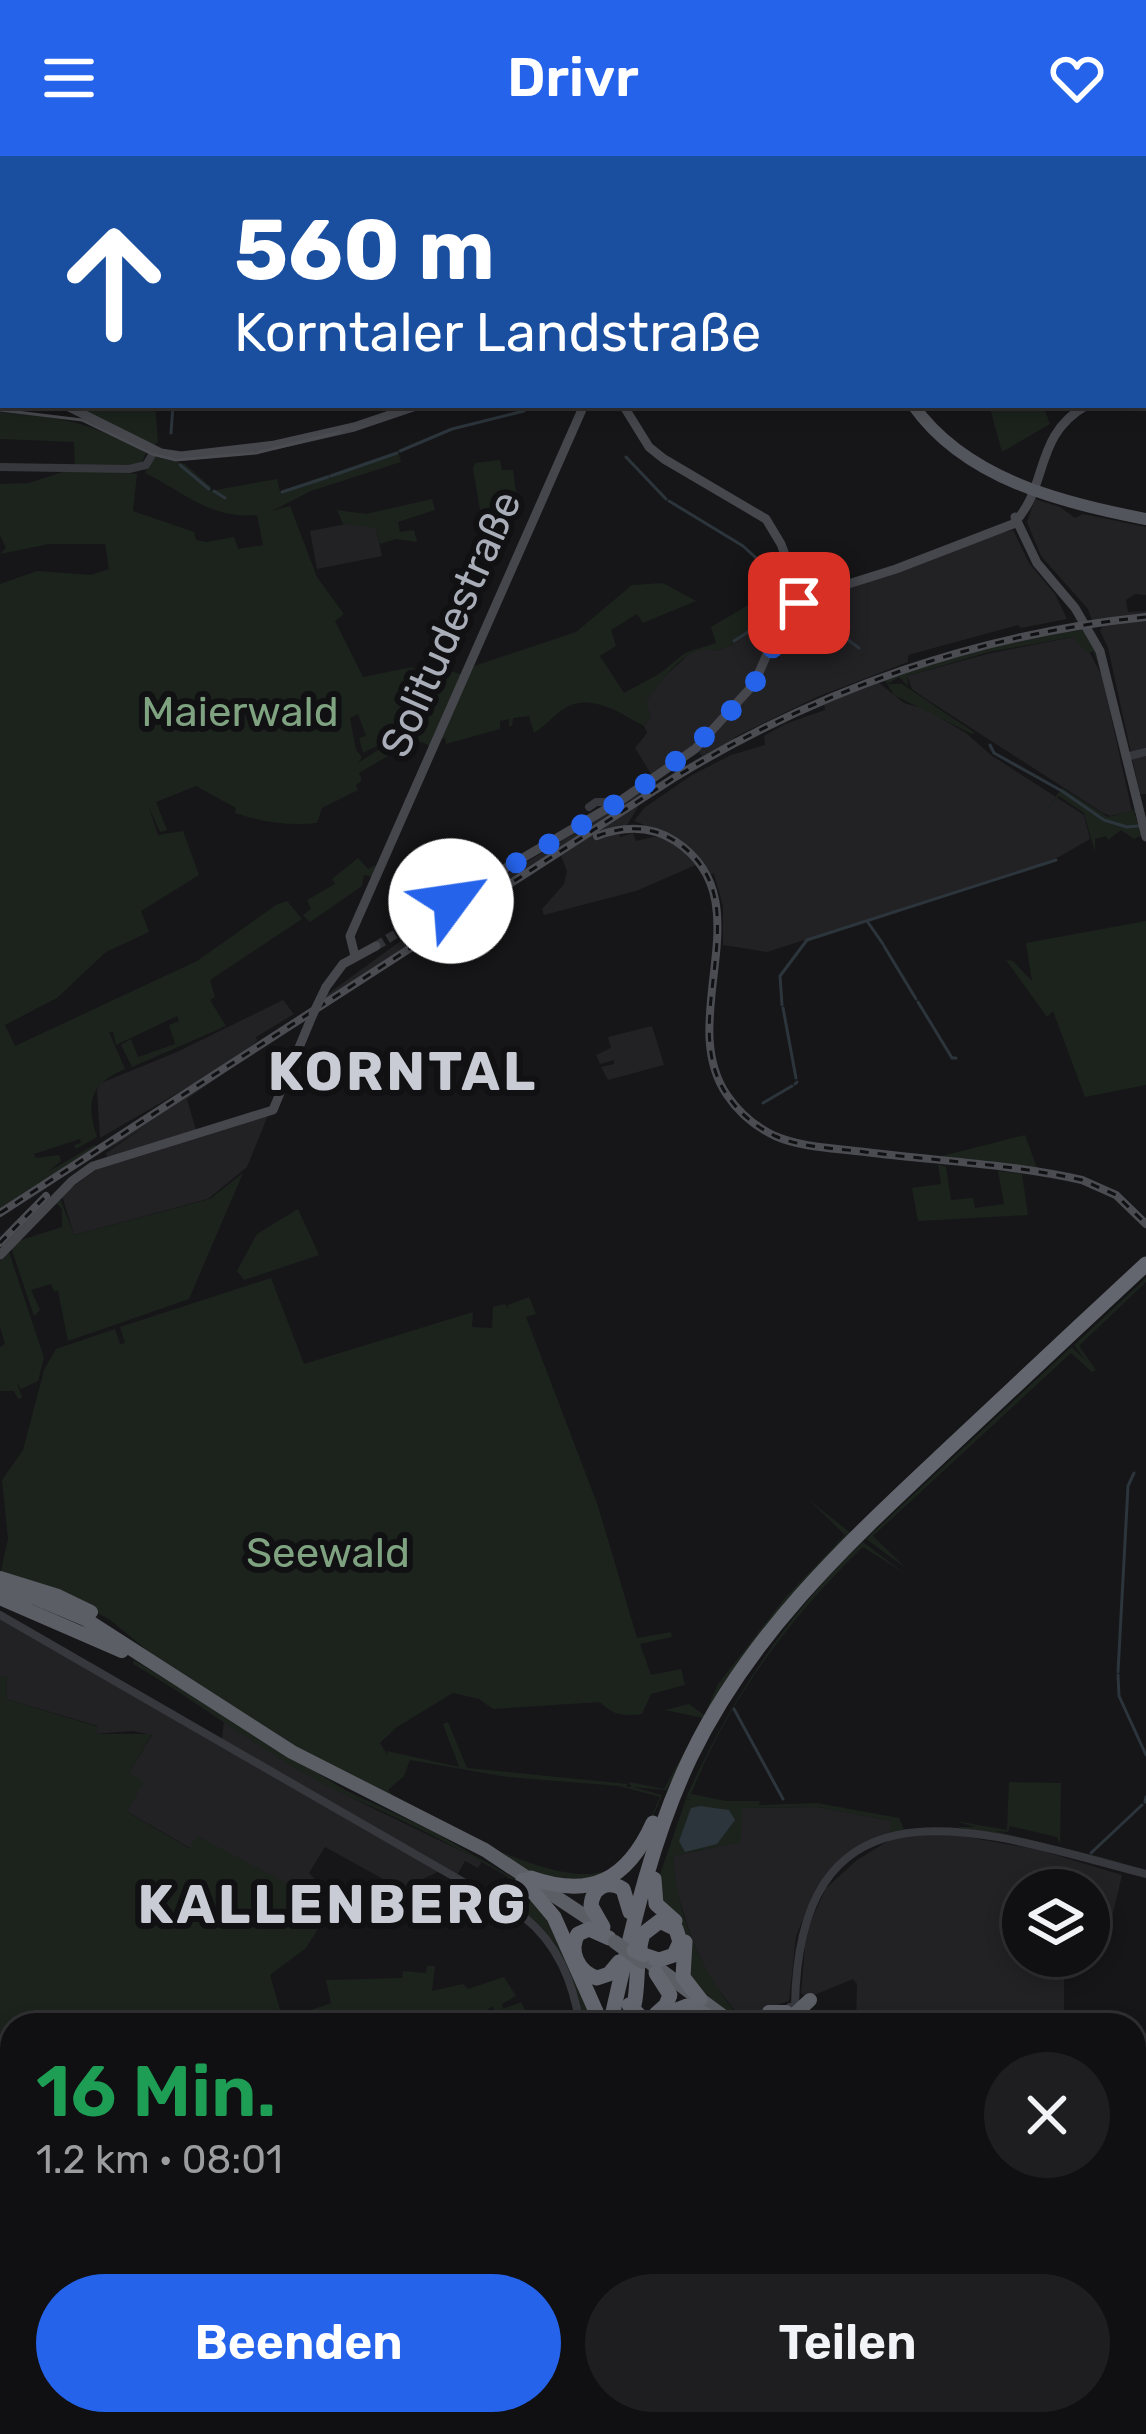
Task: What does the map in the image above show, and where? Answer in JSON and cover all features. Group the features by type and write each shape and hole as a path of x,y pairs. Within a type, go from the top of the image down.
{"highway":[{"path":"612,2013 675,1796 720,1702 766,1636 829,1562 1146,1268"},
{"path":"525,1878 568,1887 604,1880 634,1858 753,1663 818,1581 1068,1340"},
{"path":"3,1587 58,1596 90,1612 158,1668"},
{"path":"3,1587 158,1668 292,1752 485,1850 641,1956 715,2013"},
{"path":"633,2013 630,1982 675,1796"},
{"path":"611,2013 656,1816"},
{"path":"525,1878 554,1917 603,2013"},
{"path":"654,1879 656,1904 682,1931 686,1942 683,1977 700,1999"},
{"path":"611,1936 591,1901 604,1885 623,1889 630,1915"},
{"path":"634,2013 634,1968 643,1934 660,1922 676,1929 680,1942 674,1955 659,1960 641,1956"},
{"path":"611,1936 594,1930 580,1932 573,1945 578,1963 588,1975 601,1978 619,1962"},
{"path":"641,1956 669,1990 667,2004 657,2013"},
{"path":"656,1973 712,2013"},
{"path":"651,2013 682,2006 707,2013"},
{"path":"769,2012 793,2013"}],"main road":[{"path":"71,408 155,450 181,456 258,448 352,428 410,408"},
{"name":"Solitudestraße","path":"355,956 349,939 583,408"},
{"path":"625,408 649,447 664,459 766,519 802,598"},
{"path":"917,408 945,440 974,461 1033,485 1146,517"},
{"path":"451,901 600,806 620,801 695,749 748,691 778,628 802,598 896,569 995,532 1016,519 1056,429 1083,408"},
{"path":"1016,519 1037,562 1075,608 1097,645 1144,828"},
{"path":"0,1255 60,1194 100,1162 268,1113 276,1106 283,1079 326,987 340,967 376,946"}],"street":[{"path":"0,467 138,468 148,463 155,450"},
{"path":"1126,757 1146,752"},
{"path":"0,1615 524,1917 556,1952 576,2013"},
{"path":"798,2013 797,1949 811,1908 837,1869 874,1844 907,1832 942,1828 1146,1873"}],"shaded area":[{"path":"1035,499 1075,518 1083,514 1146,527 1146,595 1135,594 1126,600 1128,612 1146,611 1146,794 1140,794 1100,630 1106,623 1090,625 1088,609 1041,556 1027,522"},
{"path":"351,523 376,528 382,556 317,569 310,531"},
{"path":"1013,530 1067,619 1018,625 908,655 908,662 817,697 735,737 737,742 644,797 619,831 620,837 633,833 636,841 661,835 685,849 698,864 636,891 544,915 542,909 564,884 567,871 561,856 422,949 419,946 326,1003 325,996 424,924 702,756 696,748 653,777 635,748 647,733 644,726 651,715 641,699 693,650 716,651 736,643 744,633 768,643 809,601"},
{"path":"1073,637 1091,655 1102,676 1132,811 1103,813 923,697 912,689 907,676"},
{"path":"878,682 904,703 925,709 966,733 991,755 1084,815 1090,839 1021,871 767,952 723,945 723,906 714,874 672,835 634,821 644,808 692,775 731,755 765,745 764,736 785,724 825,710 824,704"},
{"path":"283,1000 294,1014 256,1037 245,1051 314,1006 311,1013 187,1099 196,1130 268,1115 247,1167 208,1199 74,1235 59,1197 108,1161 106,1153 146,1126 106,1151 128,1133 102,1145 212,1073 100,1138 97,1090 101,1083"},
{"path":"652,1026 664,1065 608,1080 601,1067 614,1060 600,1064 596,1055 611,1048 608,1037"},
{"path":"0,1615 222,1739 224,1720 352,1798 482,1861 478,1868 465,1861 456,1877 442,1870 401,1889 325,1847 309,1873 323,1888 326,1905 198,1837 190,1848 126,1811 129,1773 152,1735 133,1731 94,1734 98,1726 6,1699 7,1676 0,1676"},
{"path":"817,1807 892,1821 890,1833 842,1859 816,1889 796,1936 789,2001 754,2013 736,2013 710,1978 676,1889 673,1856 740,1842 741,1808"},
{"path":"691,1808 729,1810 735,1820 717,1844 685,1852 679,1841"},
{"path":"946,1833 1039,1850 1102,1869 1002,1869 1002,1977 1064,1977 1064,2013 856,2013 853,1979 812,1996 801,1994 806,1932 826,1888 888,1841"},
{"path":"1110,1871 1122,1875 1110,1926"}],"green space":[{"path":"76,408 155,408 158,442 153,446"},
{"path":"990,408 1044,408 1050,424 1002,452"},
{"name":"Maierwald","path":"0,412 76,423 146,453 141,464 78,469 137,474 133,511 194,532 196,540 234,537 238,549 263,545 257,515 211,509 145,473 154,456 185,464 210,491 277,479 280,491 398,451 401,462 311,491 272,511 290,506 317,577 344,614 335,621 363,677 412,667 420,679 427,678 428,669 463,675 471,667 576,632 632,585 663,583 696,601 643,623 637,614 611,630 616,646 600,656 624,693 685,653 716,643 711,627 762,597 778,623 768,646 744,633 736,643 685,657 646,702 651,715 644,726 607,707 577,703 534,733 529,716 513,718 512,726 509,719 500,721 500,729 446,744 445,738 440,739 433,748 415,740 398,740 363,753 359,738 366,736 358,714 350,718 356,750 362,757 358,763 383,747 388,756 359,773 358,790 322,808 317,823 275,822 235,813 236,808 196,786 156,802 167,830 160,832 148,805 158,835 183,831 199,875 141,911 149,932 106,952 57,998 5,1025 15,1046 197,961 276,905 287,901 302,919 210,980 215,997 210,1000 226,1026 132,1067 121,1045 131,1039 138,1057 175,1044 169,1025 179,1021 177,1016 116,1045 109,1032 125,1069 104,1081 93,1096 97,1137 76,1149 80,1139 34,1154 36,1158 59,1155 61,1161 48,1172 98,1146 0,1209 0,584 37,571 91,575 109,569 105,544 49,544 0,554 6,548 0,535 0,484 29,483 75,468 74,442 0,439"},
{"path":"500,460 502,470 513,470 517,500 480,510 475,463"},
{"path":"432,499 435,510 398,522 400,532 414,530 417,542 396,539 380,544 376,528 343,524 337,510 366,514"},
{"path":"1077,627 1074,631 1085,628 1100,668 1093,651 1088,654 1073,637 989,652 907,676 908,686 899,677 887,684 883,677 985,646"},
{"path":"887,684 902,684 975,733 894,695"},
{"path":"1062,788 1108,817 1135,810 1143,835 1134,839 1121,830 1108,840 1106,836 1095,839 1095,852 1084,813 1059,796 1042,815"},
{"path":"358,858 368,869 376,865 374,877 364,875 362,886 310,922 303,915 311,909 307,900 335,884 332,879"},
{"path":"1146,921 1146,1085 1085,1097 1053,1011 1047,1017 1006,960 1013,961 1032,981 1026,943"},
{"path":"1025,1135 1038,1171 933,1159 934,1158"},
{"path":"938,1164 946,1167 951,1200 973,1198 975,1208 1004,1204 998,1171 1022,1174 1028,1215 918,1221 912,1188 941,1184"},
{"path":"243,1173 189,1299 68,1341 58,1291 51,1284 31,1290 40,1310 34,1316 11,1247 62,1227 62,1209 56,1203 60,1198 74,1235 210,1199"},
{"path":"298,1209 319,1255 244,1280 237,1271 257,1234"},
{"path":"9,1252 44,1358 38,1381 21,1389 17,1382 22,1398 18,1399 14,1391 0,1391 0,1347 5,1344 0,1327 0,1261"},
{"name":"Seewald","path":"271,1278 304,1364 473,1312 472,1327 492,1328 493,1307 505,1304 509,1309 508,1305 529,1297 536,1314 526,1317 598,1506 637,1638 671,1632 672,1637 640,1644 651,1675 681,1669 685,1685 651,1694 642,1714 629,1715 600,1702 493,1709 479,1699 453,1693 380,1743 388,1756 387,1751 459,1767 443,1724 448,1722 467,1768 664,1789 703,1718 665,1710 689,1704 704,1715 718,1684 785,1598 845,1535 809,1500 852,1534 702,1726 666,1790 633,1787 662,1795 643,1840 631,1852 660,1797 619,1786 507,1777 410,1760 404,1776 388,1790 396,1800 443,1824 536,1865 593,1874 621,1862 606,1877 545,1881 324,1768 160,1661 109,1619 60,1594 0,1575 8,1539 2,1480 23,1450 44,1370 56,1349 115,1329 120,1344 125,1343 120,1327"},
{"path":"1146,1278 1079,1346 1096,1370 1092,1372 1071,1353 873,1536 907,1569 866,1539 1069,1349 1085,1360 1074,1345"},
{"path":"863,1542 904,1573 863,1547 836,1574 764,1661 724,1725 691,1794 760,1801 759,1805 817,1803 899,1818 904,1829 842,1859 889,1833 892,1821 817,1807 742,1808 741,1842 673,1856 679,1900 693,1943 736,2013 725,2013 691,1987 657,1883 686,1799 692,1800 686,1798 688,1793 723,1724 742,1691 785,1628"},
{"path":"134,1660 345,1790 434,1832 520,1882 530,1891 506,1882 508,1877 412,1825 324,1785 133,1664"},
{"path":"0,1676 7,1676 6,1699 99,1727 95,1734 152,1734 129,1773 144,1782 127,1812 189,1848 197,1836 288,1884 304,1898 297,1908 321,1924 306,1948 270,1975 281,2013 0,2013"},
{"path":"1009,1782 1061,1783 1060,1845 1057,1837 1010,1826 1008,1832 995,1831 1129,1864 956,1827 975,1827 956,1821 1007,1830"},
{"path":"532,1893 553,1919 588,2013 578,2013 555,1944 526,1916"},
{"path":"427,1966 435,1966 432,1991 463,1984 468,1989 504,1977 516,1996 502,2004 503,2009 521,2002 525,2010 496,2013 492,2006 484,2013 303,2013 331,2003 326,1980 402,1978 403,1971 426,1973"}],"waterway":[{"path":"171,433 173,408"},
{"path":"400,451 452,429 524,411"},
{"path":"331,476 397,453"},
{"path":"626,457 666,499"},
{"path":"180,465 209,489"},
{"path":"282,492 328,477"},
{"path":"214,491 225,498"},
{"path":"669,501 775,570 777,581 794,600"},
{"path":"777,613 791,602"},
{"path":"804,608 859,648"},
{"path":"734,641 773,616"},
{"path":"990,745 994,753 1104,820 1138,826"},
{"path":"782,1005 780,976 807,940 1056,860"},
{"path":"867,921 883,944"},
{"path":"884,946 916,999"},
{"path":"918,1002 956,1058"},
{"path":"783,1008 796,1078"},
{"path":"763,1103 792,1086"},
{"path":"1118,1672 1128,1486 1134,1473"},
{"path":"1118,1675 1119,1696 1146,1755"},
{"path":"734,1709 783,1799"},
{"path":"1145,1802 1146,1797"},
{"path":"1091,1853 1142,1805"}],"tunnel":[{"path":"376,946 451,900"}],"tram line":[{"path":"0,410 82,420 152,454 176,460 256,453 340,432"}],"railway":[{"path":"0,1213 731,745 903,670 1022,637 1146,617"},
{"path":"597,836 627,829 656,832 675,841 701,866 714,895 717,927 709,1031 713,1064 727,1095 755,1124 775,1136 808,1145 1002,1166 1082,1180 1116,1195 1146,1224"},
{"path":"0,1243 46,1196"}],"district":[{"name":"KORNTAL","path":"403,1072"},
{"name":"KALLENBERG","path":"333,1905"}],"route":[{"path":"451,901 620,801 695,749 754,684 778,628 799,603"}]}
